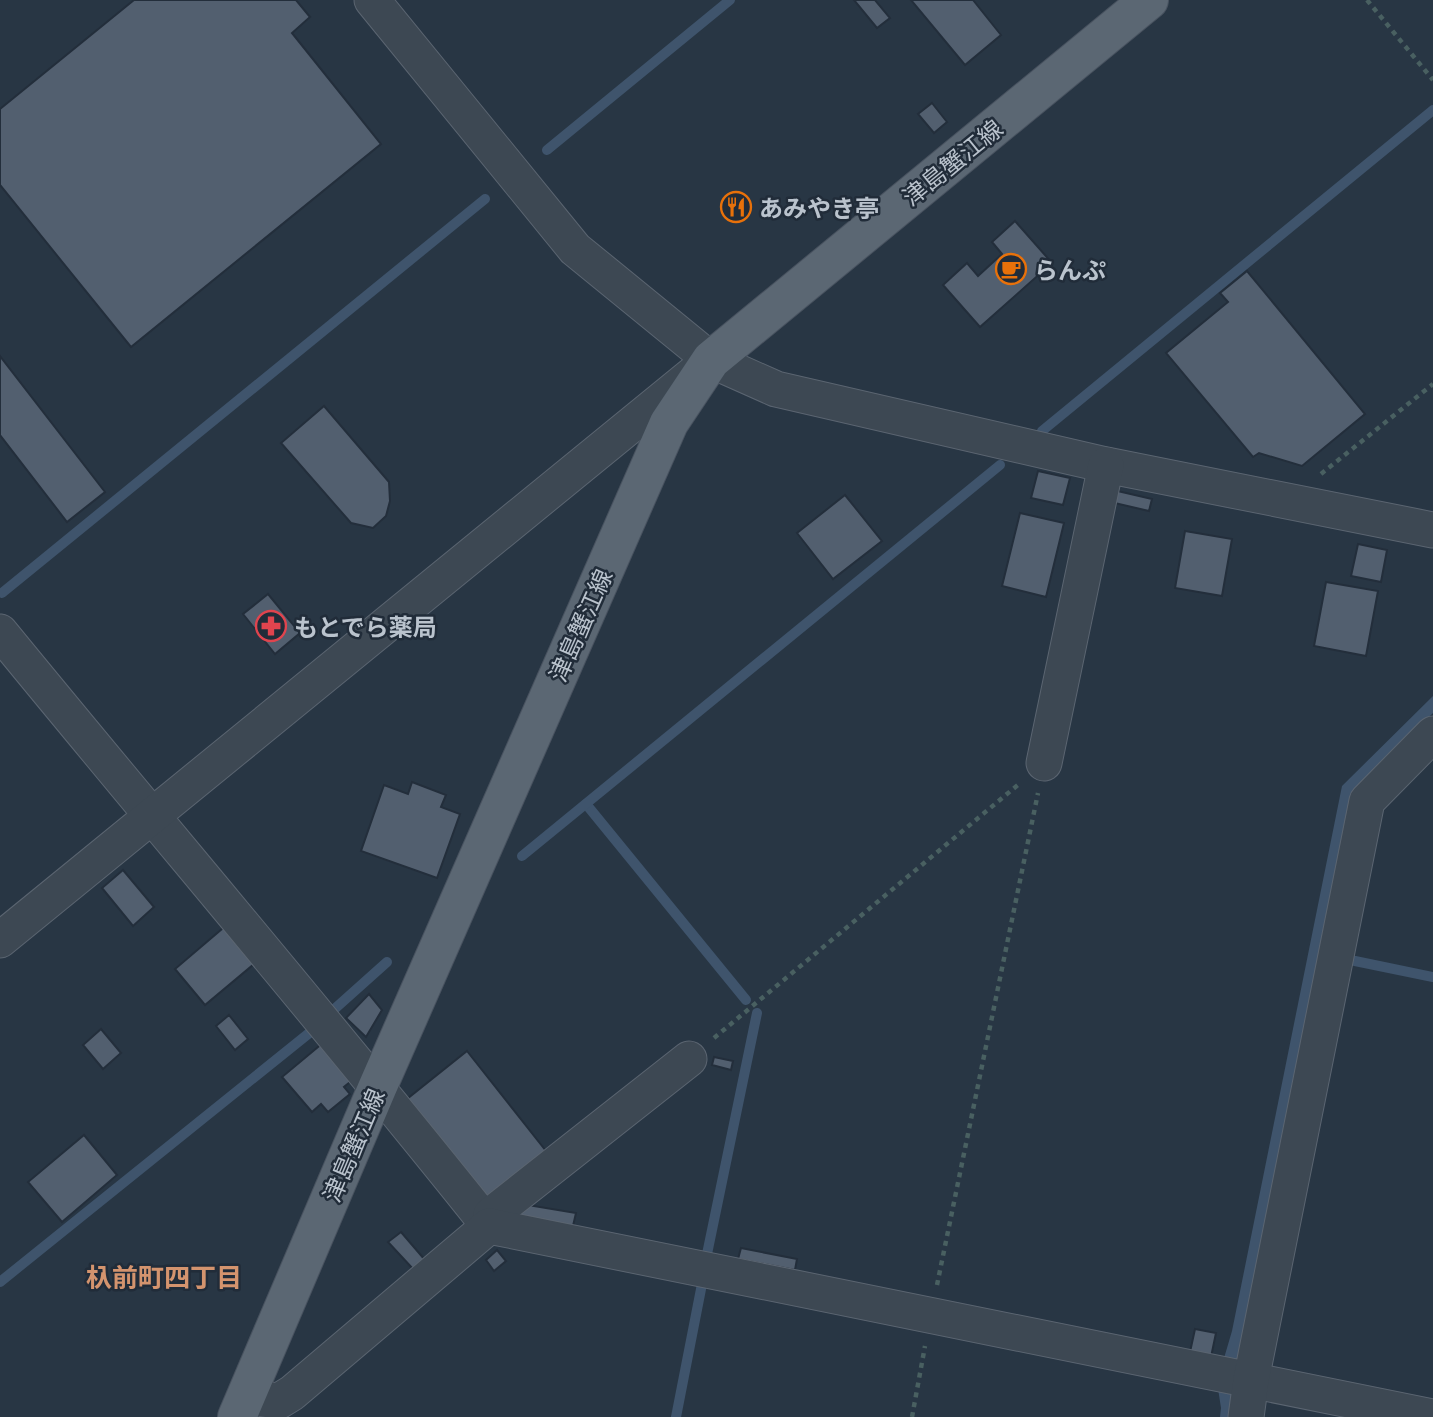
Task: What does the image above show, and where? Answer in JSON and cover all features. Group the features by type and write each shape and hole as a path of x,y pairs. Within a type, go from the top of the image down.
{"main road":[{"name":"津島蟹江線","path":"241,1407 378,1086 669,423 711,360 1149,0"}],"street":[{"path":"372,0 575,249 711,360 776,389 1106,465 1433,530"},
{"path":"0,940 711,360"},
{"path":"1044,763 1106,465"},
{"path":"0,632 378,1086 489,1226 1433,1417"},
{"path":"1246,1417 1247,1379 1367,801 1433,734"},
{"path":"241,1407 279,1401 292,1393 489,1226 491,1215 690,1059"}],"path":[{"path":"1367,0 1433,80"},
{"path":"1288,501 1433,384"},
{"path":"690,1059 1044,763"},
{"path":"912,1417 1044,763"}],"water":[{"path":"1433,696 1433,713 1351,793 1238,1365 1232,1417 1220,1417 1217,1382 1232,1331 1342,786"}],"building":[{"path":"134,0 296,0 310,17 292,33 381,144 131,347 0,185 0,109"},
{"path":"854,0 875,0 890,18 877,28"},
{"path":"911,0 973,0 1001,35 965,65"},
{"path":"932,103 947,122 934,133 918,114"},
{"path":"1015,221 1052,263 980,327 943,285 967,263 978,276 1002,254 992,242"},
{"path":"1247,271 1365,414 1302,466 1259,453 1253,457 1166,353 1228,302 1220,293"},
{"path":"0,356 105,492 67,522 0,435"},
{"path":"324,406 389,482 390,501 386,516 373,528 351,523 281,443"},
{"path":"1038,471 1070,478 1063,505 1031,498"},
{"path":"1109,489 1152,499 1149,511 1106,501"},
{"path":"845,495 882,541 833,579 797,533"},
{"path":"1020,513 1064,523 1046,597 1002,586"},
{"path":"1185,531 1232,539 1222,596 1175,588"},
{"path":"1358,544 1387,550 1381,582 1351,576"},
{"path":"1326,582 1378,591 1366,656 1314,646"},
{"path":"268,594 300,633 275,654 243,614"},
{"path":"412,782 446,795 441,807 460,814 437,878 361,851 384,785 408,794"},
{"path":"123,870 154,907 133,926 102,888"},
{"path":"229,923 260,959 205,1005 175,969"},
{"path":"369,994 382,1010 366,1037 346,1018"},
{"path":"229,1015 248,1039 235,1050 216,1026"},
{"path":"101,1029 121,1053 103,1069 83,1045"},
{"path":"324,1042 355,1078 344,1087 350,1094 328,1112 321,1104 312,1112 282,1077"},
{"path":"467,1051 546,1151 486,1199 407,1099"},
{"path":"714,1057 733,1061 731,1070 712,1065"},
{"path":"84,1135 117,1175 62,1222 28,1182"},
{"path":"522,1204 576,1213 573,1226 519,1217"},
{"path":"401,1232 425,1260 414,1270 388,1242"},
{"path":"741,1248 797,1259 795,1270 738,1259"},
{"path":"497,1250 506,1261 494,1271 486,1260"},
{"path":"1195,1329 1216,1333 1211,1357 1190,1352"}],"waterway":[{"path":"547,150 730,0"},
{"path":"1042,431 1433,110"},
{"path":"2,593 485,199"},
{"path":"522,856 1000,465"},
{"path":"586,804 746,1000"},
{"path":"1355,961 1433,977"},
{"path":"330,1013 387,962"},
{"path":"707,1254 757,1013"},
{"path":"0,1282 318,1026"},
{"path":"676,1417 702,1284"}],"place":[{"name":"あみやき亭","path":"736,207"},
{"name":"らんぷ","path":"1011,269"},
{"name":"もとでら薬局","path":"271,626"}],"district":[{"name":"杁前町四丁目","path":"164,1277"}]}
